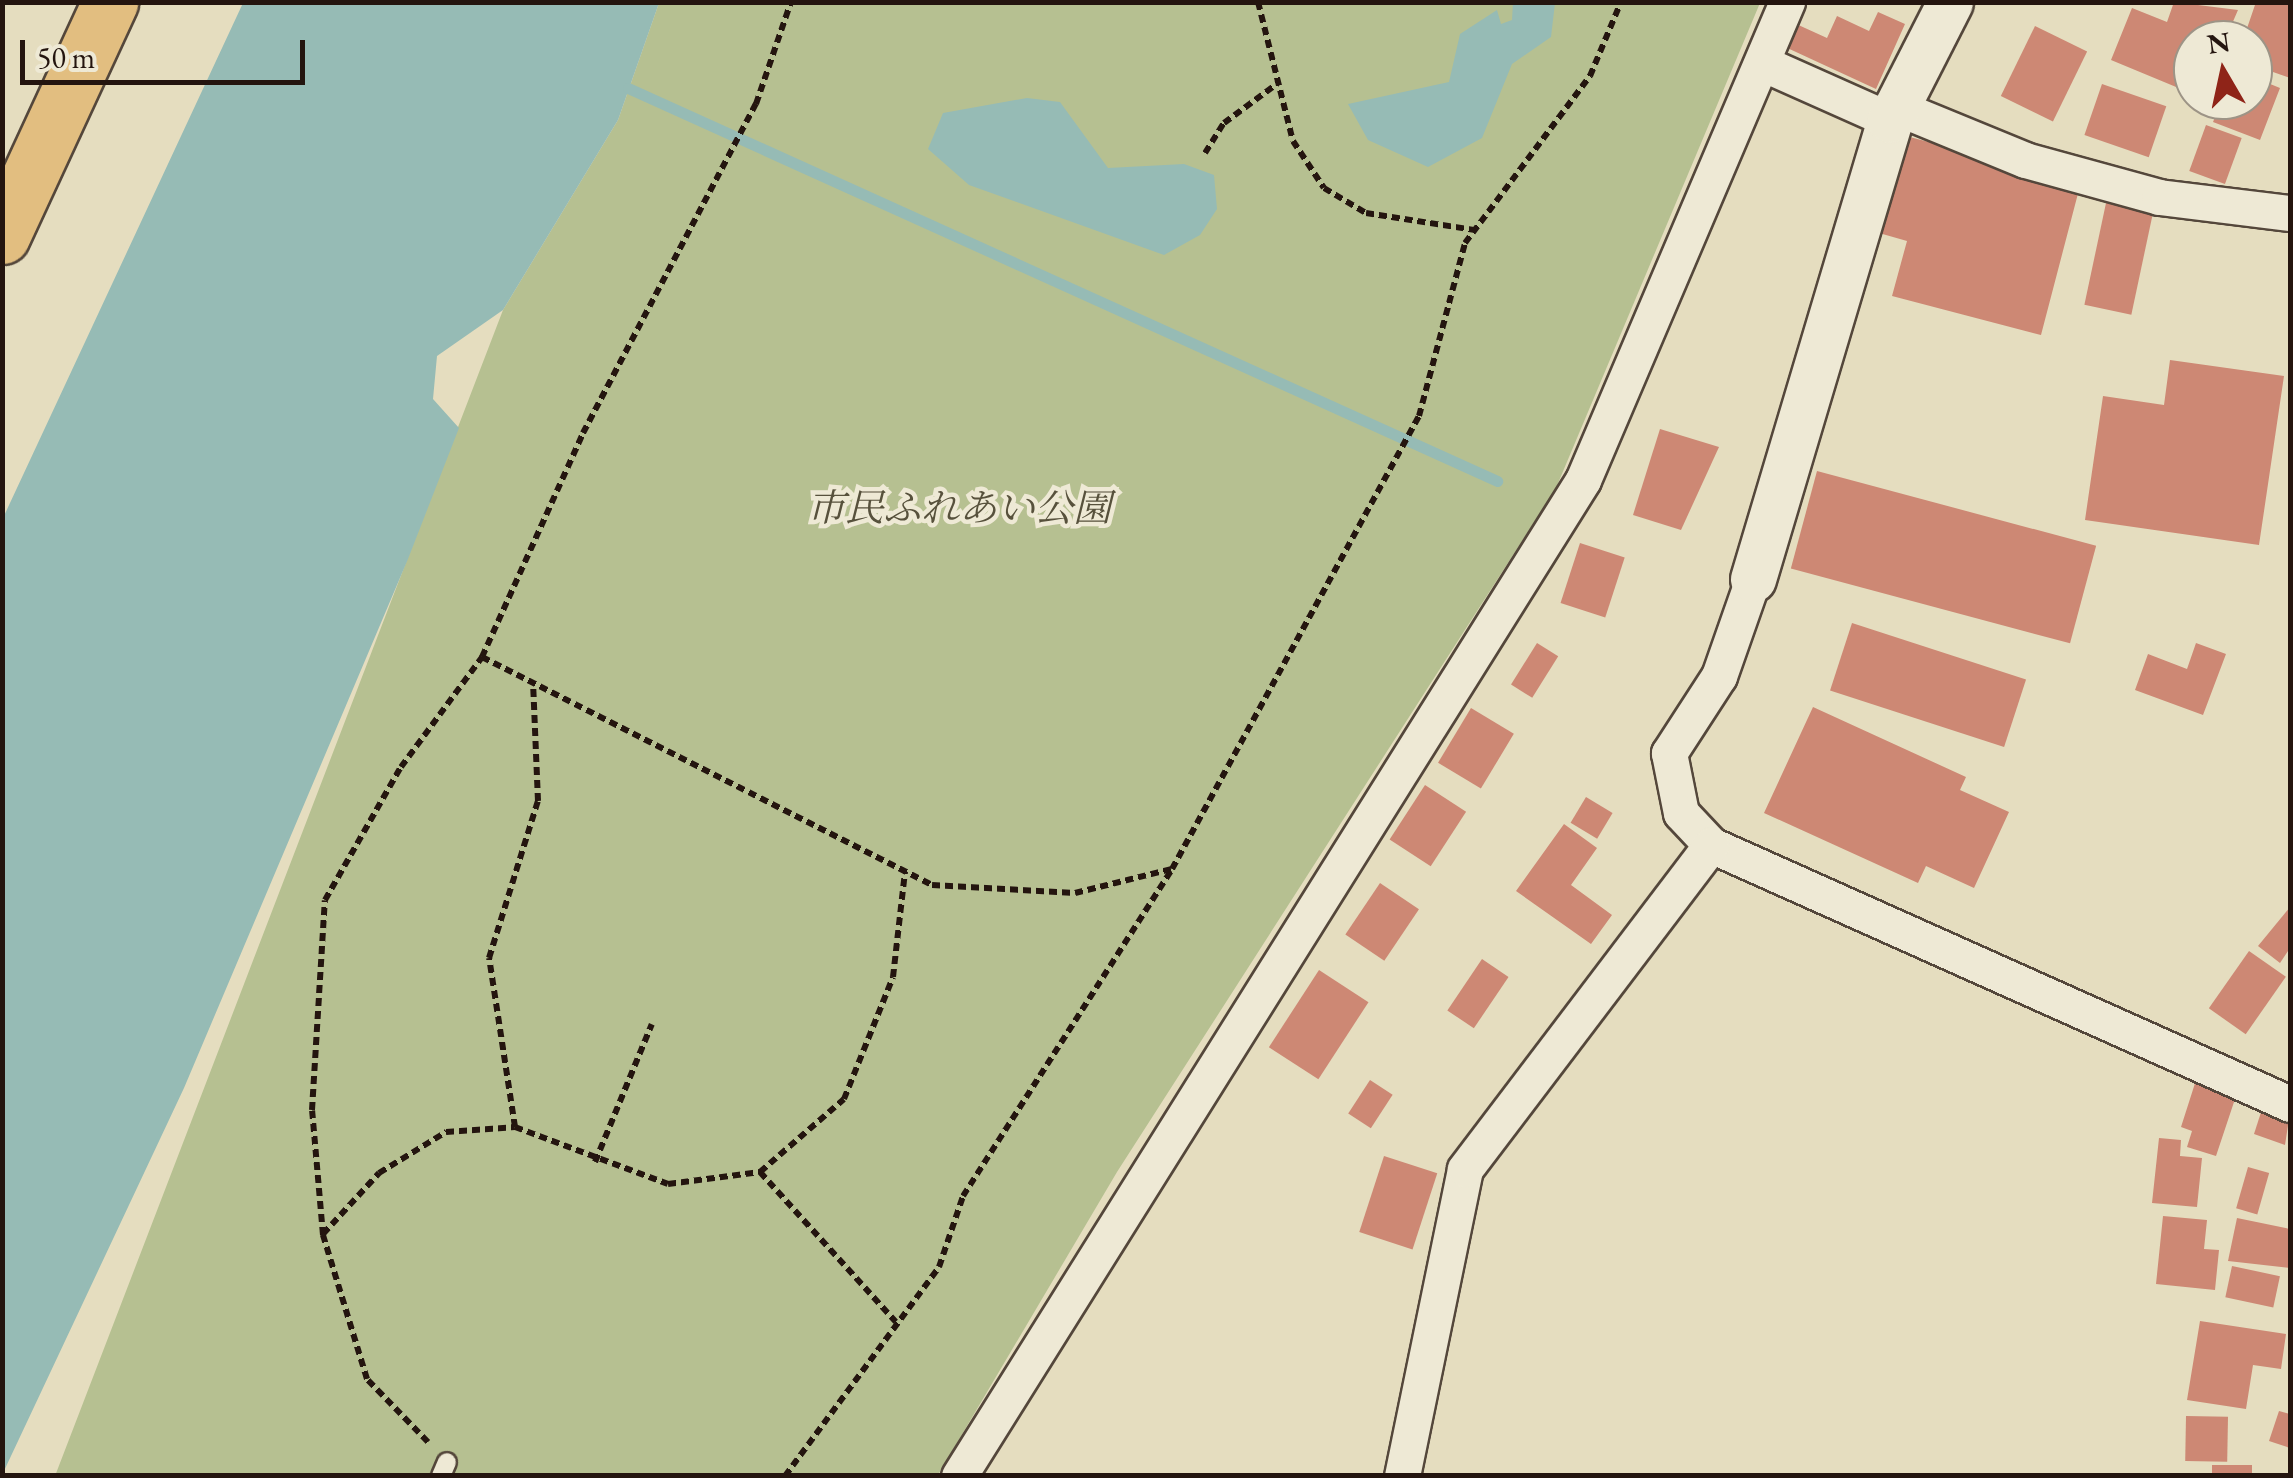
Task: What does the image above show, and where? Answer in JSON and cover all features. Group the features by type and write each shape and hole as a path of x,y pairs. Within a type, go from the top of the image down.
{"main road":[{"path":"2,236 110,2"}],"street":[{"path":"959,1476 1582,480 1786,2"},
{"path":"1950,2 1893,114 1754,579 1718,676 1669,753 1682,813 1710,844 2290,1104"},
{"path":"1762,63 2025,160 2159,197 2290,213"},
{"path":"1402,1476 1465,1170 1710,844"}],"path":[{"path":"444,1469 367,1379 323,1234 312,1110 325,900 401,767 482,657 583,433 756,104 791,2"},
{"path":"1258,2 1290,126 1324,188 1366,213 1474,230"},
{"path":"786,1476 939,1267 963,1196 1172,869 1419,416 1474,230 1590,76 1622,2"},
{"path":"1205,153 1224,123 1278,84"},
{"path":"482,657 932,885 1075,893 1172,869"},
{"path":"515,1127 489,958 538,801 532,682"},
{"path":"323,1234 379,1172 446,1132 515,1127 596,1162 668,1184 760,1172 844,1099 893,976 905,872"},
{"path":"596,1162 652,1024"},
{"path":"760,1172 896,1322"}],"green space":[{"name":"市民ふれあい公園","path":"659,3 1760,3 1556,488 1117,1172 938,1475 55,1476 503,310 618,120"}],"water":[{"path":"1513,2 1555,3 1551,37 1512,64 1482,138 1428,167 1368,140 1348,104 1449,82 1460,34 1497,10 1501,24 1512,20"},
{"path":"243,3 659,3 618,120 503,310 437,356 433,399 459,428 408,559 184,1088 3,1473 3,518"},
{"path":"1027,98 1060,102 1108,168 1184,164 1214,175 1217,209 1200,235 1164,255 969,185 928,149 943,113"}],"building":[{"path":"2174,2 2238,10 2234,20 2173,20 2173,86 2111,60 2132,8 2167,22"},
{"path":"2256,2 2290,2 2290,78 2273,72 2273,20 2250,20"},
{"path":"1878,12 1905,24 1876,89 1783,46 1794,23 1827,38 1837,16 1869,31"},
{"path":"2035,26 2087,51 2053,122 2001,96"},
{"path":"2102,84 2166,106 2149,157 2084,135"},
{"path":"2273,85 2280,88 2273,106"},
{"path":"2214,120 2268,120 2260,140"},
{"path":"2206,125 2242,138 2225,184 2189,171"},
{"path":"1906,136 2081,182 2041,335 1892,296 1907,241 1879,233"},
{"path":"2106,203 2153,213 2131,315 2084,305"},
{"path":"2170,360 2284,376 2259,545 2085,520 2103,396 2164,405"},
{"path":"1660,429 1719,447 1681,530 1633,515"},
{"path":"1817,471 2096,546 2070,643 1791,569"},
{"path":"1580,543 1625,558 1605,617 1561,603"},
{"path":"1852,623 2026,680 2004,747 1830,691"},
{"path":"1537,643 1558,656 1532,698 1511,685"},
{"path":"2196,643 2226,654 2203,715 2135,690 2148,654 2187,669"},
{"path":"1813,707 1966,777 1960,790 2009,812 1974,888 1926,866 1918,883 1764,813"},
{"path":"1471,708 1514,734 1481,789 1438,763"},
{"path":"1425,785 1466,812 1431,866 1390,840"},
{"path":"1586,797 1613,813 1597,839 1571,823"},
{"path":"1564,824 1597,848 1571,885 1612,915 1591,944 1516,891"},
{"path":"1380,883 1419,909 1384,961 1345,934"},
{"path":"2290,907 2290,948 2280,963 2258,946"},
{"path":"2249,951 2286,977 2246,1034 2209,1008"},
{"path":"1482,959 1509,977 1474,1028 1447,1010"},
{"path":"1319,970 1368,1002 1318,1079 1269,1047"},
{"path":"2197,1077 2238,1090 2216,1156 2187,1147 2192,1131 2181,1127"},
{"path":"1370,1080 1393,1095 1371,1128 1348,1114"},
{"path":"2264,1103 2290,1112 2285,1145 2254,1134"},
{"path":"2159,1138 2181,1140 2180,1156 2202,1158 2197,1207 2152,1203"},
{"path":"1384,1156 1437,1173 1413,1249 1359,1232"},
{"path":"2248,1167 2269,1173 2257,1214 2236,1208"},
{"path":"2163,1216 2207,1220 2204,1249 2219,1250 2215,1290 2156,1284"},
{"path":"2237,1218 2290,1229 2290,1268 2228,1261"},
{"path":"2232,1266 2280,1276 2273,1307 2225,1297"},
{"path":"2200,1321 2286,1334 2281,1369 2253,1365 2246,1409 2187,1400"},
{"path":"2279,1411 2290,1414 2290,1448 2269,1441"},
{"path":"2186,1416 2228,1417 2227,1462 2185,1461"},
{"path":"2212,1465 2252,1465 2252,1476 2212,1476"}],"waterway":[{"path":"628,88 1497,481"}]}
